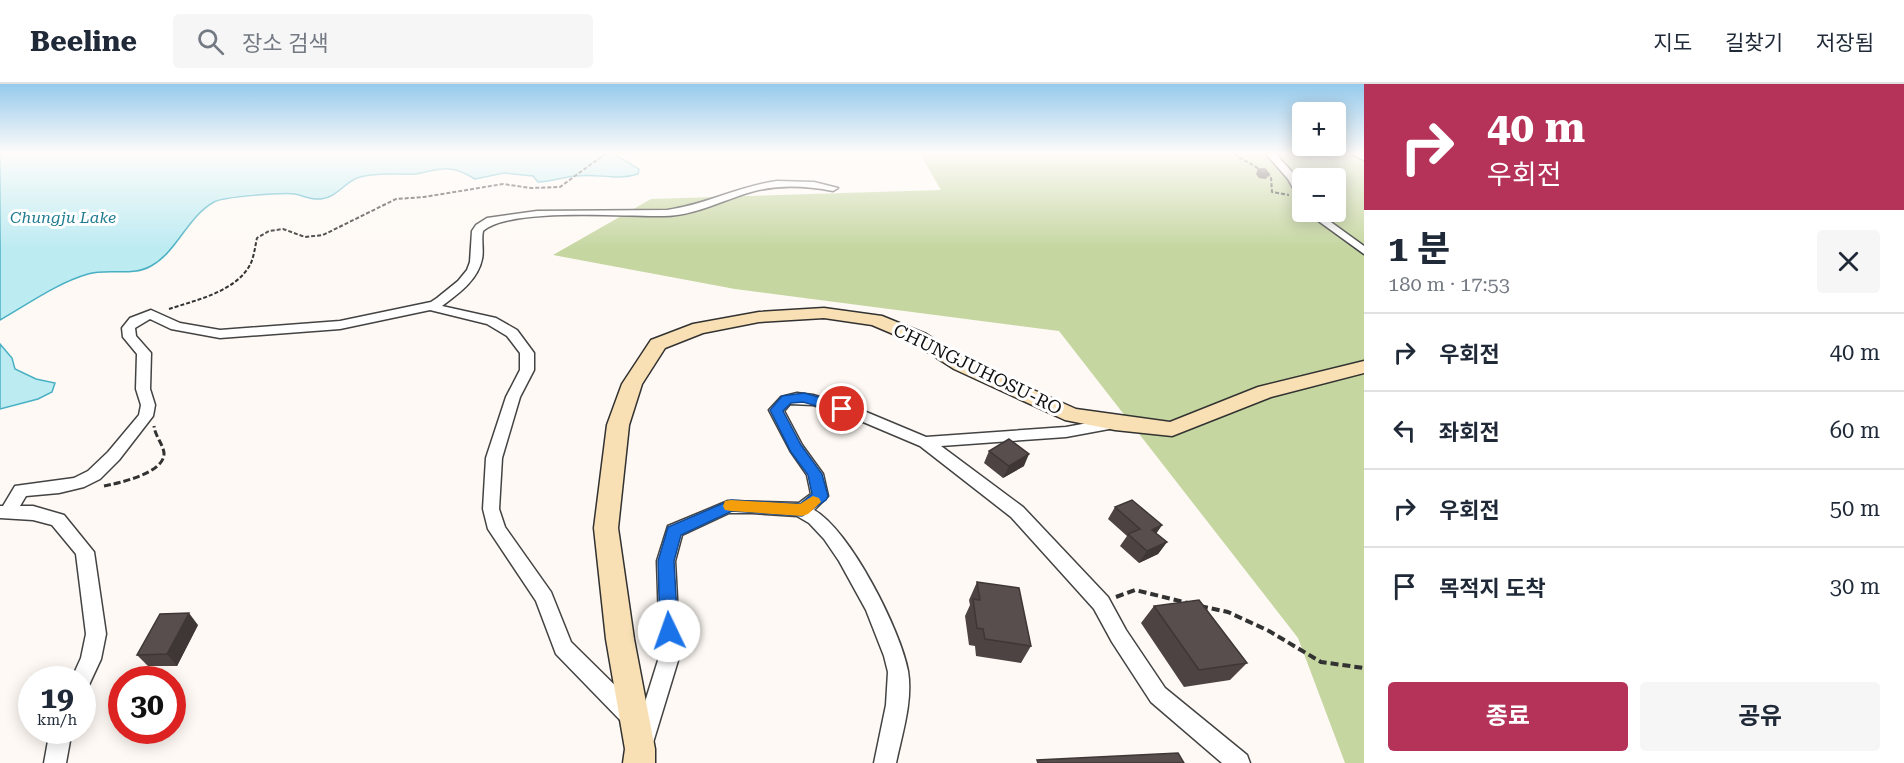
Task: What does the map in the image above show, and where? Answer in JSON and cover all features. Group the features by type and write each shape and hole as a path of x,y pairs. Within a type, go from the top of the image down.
{"main road":[{"name":"CHUNGJUHOSU-RO","path":"640,756 620,639 606,528 618,425 632,384 658,344 699,328 759,317 824,313 876,320 920,338 961,365 1036,401 1072,414 1115,423 1172,429 1265,392 1364,367"}],"street":[{"path":"5,512 21,490 49,489 78,483 94,475 147,416 148,405 143,389 144,353 130,337 128,328 130,324 151,314 176,326 220,334 340,325 435,305 454,291 468,276 477,253 474,238 481,225 499,216 536,213 667,213 702,206 758,187 774,186"},
{"path":"821,186 833,188"},
{"path":"1325,222 1364,251"},
{"path":"435,305 435,309 491,321 512,333 527,353 527,370 513,397 495,458 491,509 497,529 544,597 563,648 634,720"},
{"path":"802,510 820,496 815,474 796,448 776,410 787,399 804,397 842,409 924,442 1017,512 1101,603 1119,636 1158,695 1239,763"},
{"path":"924,442 1066,432 1115,423"},
{"path":"640,756 670,654 666,561 674,531 731,506 802,510 820,521 840,546 886,631 898,673 893,722 885,763"},
{"path":"5,512 33,513 58,520 85,552 96,634 88,666"},
{"path":"55,763 58,744"}],"path":[{"path":"151,314 201,299 235,281 249,267 256,238 269,231 294,231 305,237 323,235 396,199 424,197 493,186"},
{"path":"515,186 531,188 562,186"},
{"path":"1272,186 1272,192 1291,196"},
{"path":"1101,603 1136,590 1228,612 1269,631 1320,662 1364,668"}],"green space":[{"path":"938,186 1292,186 1292,222 1346,222 1346,186 1364,186 1364,763 1345,763 1298,638 1059,331 735,289 553,255 651,199 941,190"}],"water":[{"name":"Chungju Lake","path":"0,186 345,186 327,198 321,199 289,194 253,195 219,200 196,216 168,252 151,266 128,272 96,272 76,278 54,288 0,320"},
{"path":"0,344 12,358 15,369 36,379 55,383 52,392 38,399 0,409"}],"building":[{"path":"1009,439 1029,454 1009,466 989,451"},
{"path":"1132,500 1162,525 1152,530 1167,542 1147,551 1128,534 1140,529 1115,507"},
{"path":"977,582 1019,588 1031,646 985,639 983,629 977,628 973,599 980,600"},
{"path":"1199,600 1247,663 1199,670 1154,606"},
{"path":"189,613 167,654 137,655 160,614"},
{"path":"1178,753 1184,763 1038,763 1037,760"}],"slow traffic":[{"path":"731,506 802,510 813,502"}],"route":[{"path":"669,631 666,561 674,531 731,506 802,510 820,496 815,474 796,448 776,410 787,399 804,397 842,409"}]}
